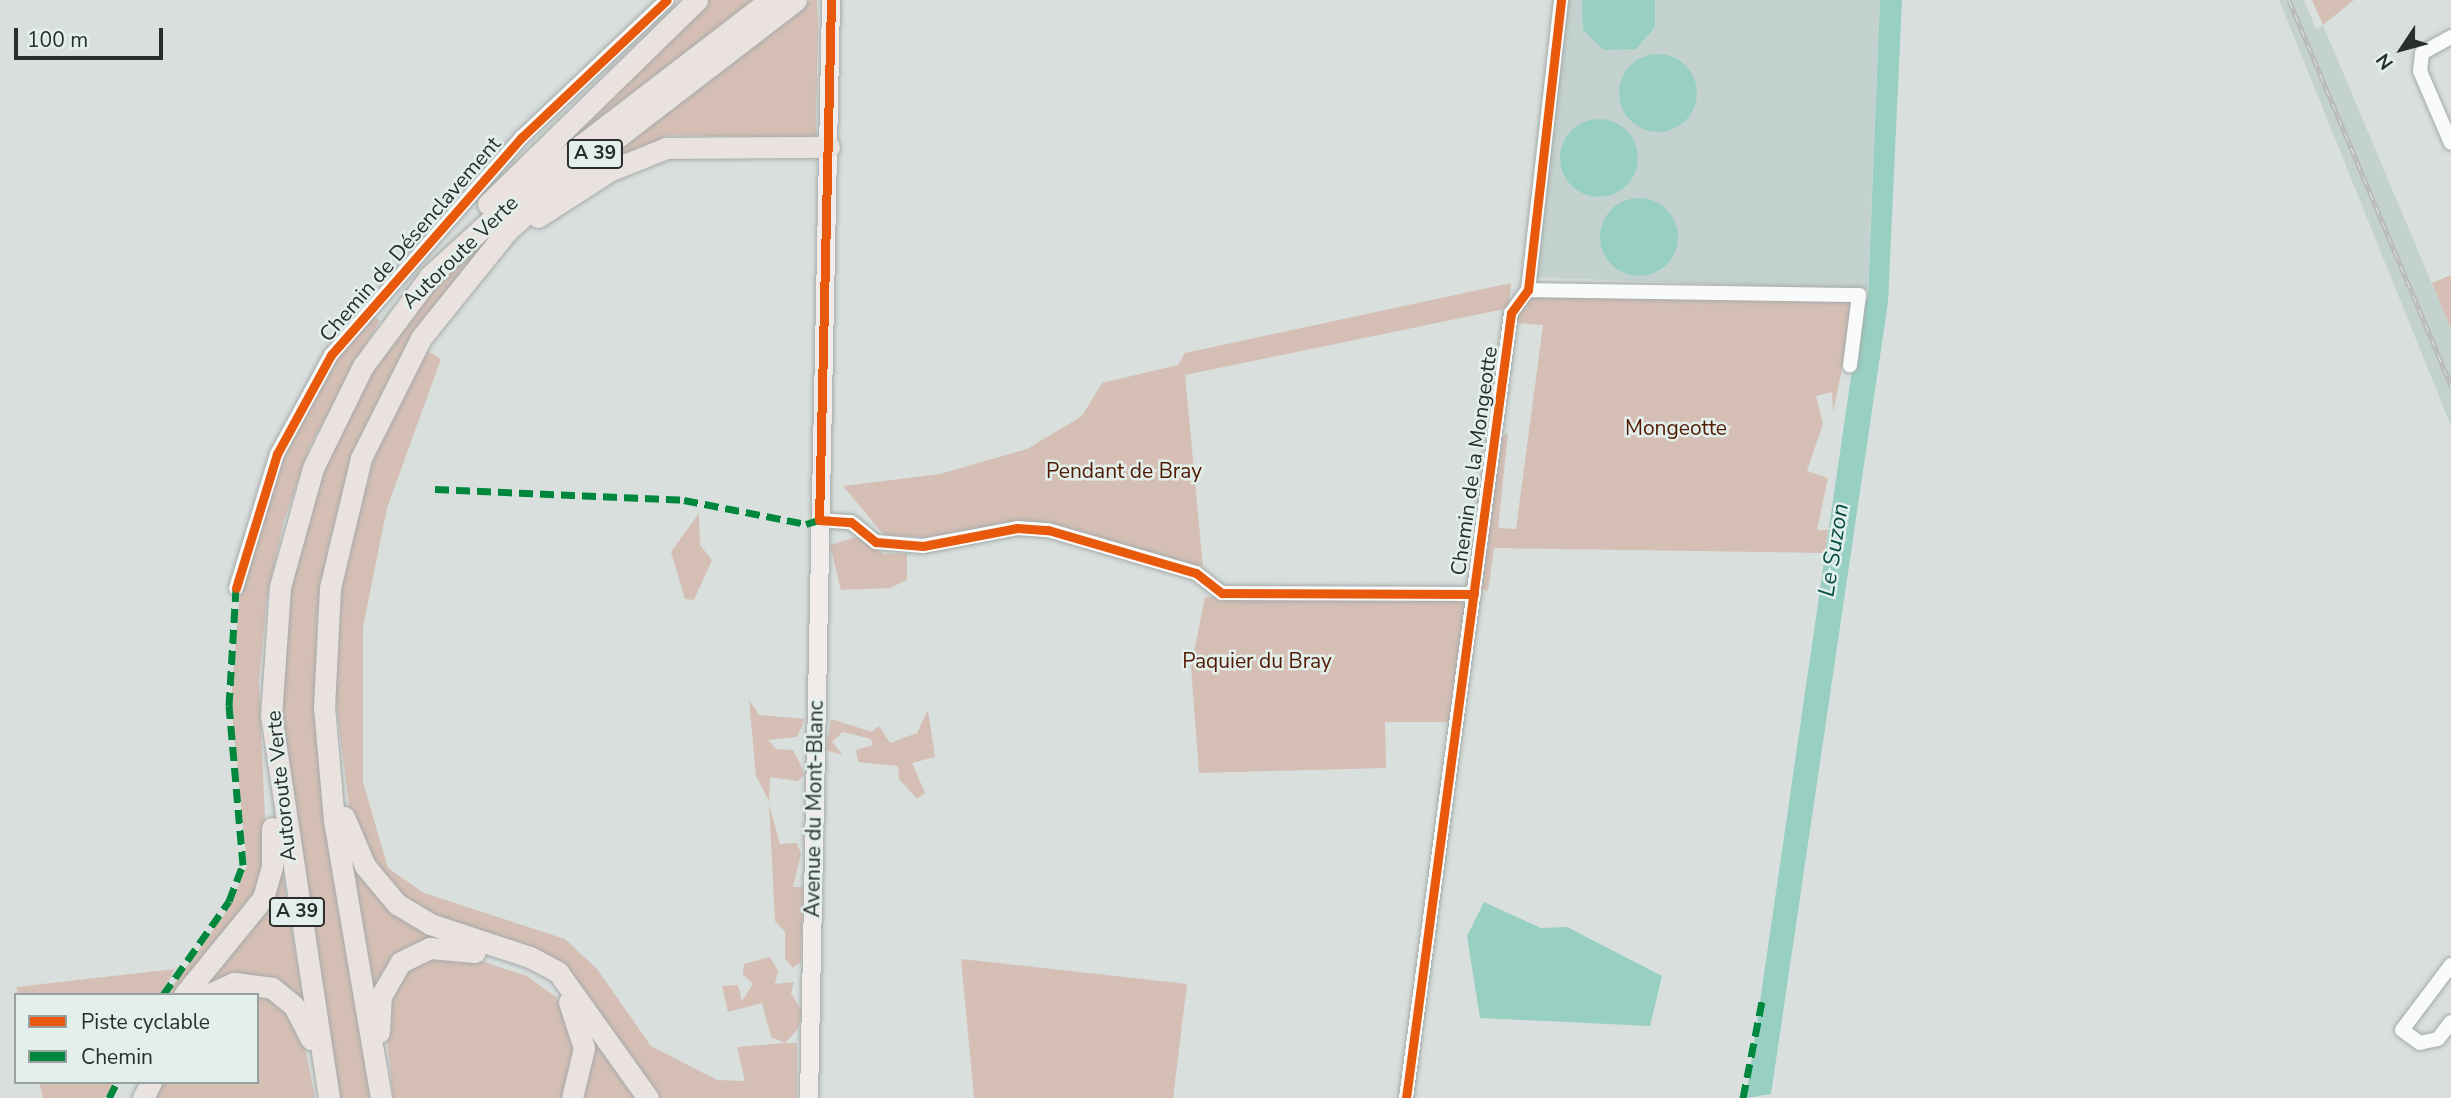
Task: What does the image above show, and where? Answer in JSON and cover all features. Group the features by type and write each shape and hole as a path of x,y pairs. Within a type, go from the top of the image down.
{"highway":[{"path":"401,310 465,227 698,0"},
{"name":"Autoroute Verte","path":"327,1087 273,747 275,624 300,504 345,397 401,310 527,187 770,0"},
{"name":"Autoroute Verte","path":"379,1090 327,754 324,648 338,543 374,425 421,338 486,253 534,204 796,0"},
{"path":"421,338 520,232 625,162 682,145 829,147"},
{"path":"186,993 250,918 268,884 273,747"},
{"path":"327,754 353,843 389,897 430,924 524,954 558,972 648,1098"},
{"path":"379,1090 379,1009 388,978 415,953 446,947 526,967 565,996 583,1038 582,1071 572,1098"},
{"path":"213,993 249,982 279,993 300,1014 327,1087"}],"main road":[{"name":"Avenue du Mont-Blanc","path":"809,1098 831,9"}],"street":[{"name":"Chemin de Désenclavement","path":"236,588 277,454 331,355 522,137 667,0"},
{"name":"Chemin de la Mongeotte","path":"1406,1098 1511,313 1528,290 1561,0"},
{"path":"2451,37 2422,53 2420,71 2451,143"},
{"path":"1528,290 1859,295 1850,365"},
{"path":"819,520 851,522 876,542 923,546 1017,528 1048,530 1196,573 1222,593 1474,594"},
{"path":"2451,965 2402,1030 2420,1043 2438,1039 2451,1022"}],"shaded area":[{"path":"1568,0 1880,0 1868,290 1531,277"},
{"path":"2279,0 2304,0 2316,29 2323,25 2451,329 2451,426"}],"green space":[{"path":"704,0 755,0 516,182"},
{"path":"811,0 817,0 818,22 816,138 669,135 586,174"},
{"path":"2312,0 2354,0 2323,25"},
{"path":"489,228 494,235 471,261 340,503 328,549 317,616 316,723 374,1098 336,1098 281,727 288,596 314,491 362,384 409,314"},
{"path":"2451,275 2451,329 2432,283"},
{"name":"Pendant de Bray","path":"1511,283 1509,308 1185,375 1203,567 1056,525 1002,524 936,538 884,535 843,486 940,474 1027,449 1082,416 1102,383 1178,365 1185,353"},
{"name":"Mongeotte","path":"1530,297 1844,297 1856,303 1833,412 1832,392 1816,396 1823,424 1807,471 1828,478 1817,530 1828,530 1825,553 1494,548 1488,591 1480,589 1501,437 1508,433 1498,528 1516,529 1543,325 1514,323"},
{"path":"369,313 380,320 311,444 284,521 267,598 259,681 266,842 261,884 178,993 167,993 229,908 247,866 231,703 239,601 264,502 314,388"},
{"path":"425,350 441,359 387,508 363,627 363,782 388,868 424,893 565,939 597,969 651,1046 717,1080 745,1081 737,1047 797,1043 797,1098 657,1098 578,985 445,924 387,886 351,821 334,686 344,567 378,443"},
{"path":"699,513 700,545 712,560 694,600 685,599 671,552"},
{"path":"856,537 884,554 907,553 907,580 890,588 841,590 830,545"},
{"name":"Paquier du Bray","path":"1205,597 1454,598 1467,607 1455,722 1385,722 1386,768 1199,773 1191,667"},
{"path":"749,700 759,715 805,719 797,737 768,740 776,749 793,750 805,774 798,781 770,777 769,801 756,776"},
{"path":"928,710 935,757 912,763 925,793 917,799 899,779 898,766 858,762 856,750 873,745 871,739 843,732 832,742 843,755 826,750 831,719 872,732 879,726 890,743 917,733"},
{"path":"769,804 780,844 797,843 801,854 793,887 803,887 801,962 793,968 785,959 785,932 775,921"},
{"path":"349,853 451,937 390,964 373,990"},
{"path":"281,864 305,1009 292,995 193,990"},
{"path":"469,957 527,976 556,997 576,1037 564,1098 393,1098 384,1011 388,993 416,959"},
{"path":"770,957 778,971 775,984 794,982 791,993 802,1011 798,1029 785,1043 771,1037 762,1003 728,1012 722,986 738,985 742,1001 753,984 743,974 744,964"},
{"path":"961,959 1187,984 1173,1098 974,1098"},
{"path":"175,969 162,993 18,993 16,987"},
{"path":"261,991 286,1006 302,1032 315,1098 150,1098 157,1084 259,1084 259,993 240,993"},
{"path":"585,1025 639,1098 578,1098"},
{"path":"40,1084 113,1084 105,1098 43,1098"}],"water":[{"path":"1582,0 1655,0 1655,27 1636,49 1604,50 1583,30"},
{"name":"Le Suzon","path":"1880,0 1902,0 1888,302 1771,1094 1746,1098 1861,308 1868,298"},
{"path":"1658,54 1673,57 1686,65 1694,78 1697,93 1694,108 1686,121 1673,129 1658,132 1643,129 1630,121 1622,108 1619,93 1622,78 1630,65 1643,57"},
{"path":"1599,119 1614,122 1627,130 1635,143 1638,158 1635,173 1627,186 1614,194 1599,197 1584,194 1571,186 1563,173 1560,158 1563,143 1571,130 1584,122"},
{"path":"1639,198 1654,201 1667,209 1675,222 1678,237 1675,252 1667,265 1654,273 1639,276 1624,273 1611,265 1603,252 1600,237 1603,222 1611,209 1624,201"},
{"path":"1484,902 1541,928 1567,927 1662,976 1650,1026 1480,1018 1467,936"}],"railway":[{"path":"2289,0 2451,386"}],"marked path":[{"path":"435,489 684,500 806,524 819,520"},
{"path":"164,993 229,901 243,865 229,706 236,588"},
{"path":"1743,1098 1763,996"},
{"path":"109,1098 116,1084"}],"cycle path":[{"path":"236,588 277,454 331,355 522,137 667,0"},
{"path":"831,0 819,520 851,522 876,542 923,546 1017,528 1048,530 1196,573 1222,593 1474,594"},
{"path":"1406,1098 1511,313 1528,290 1561,0"}]}
